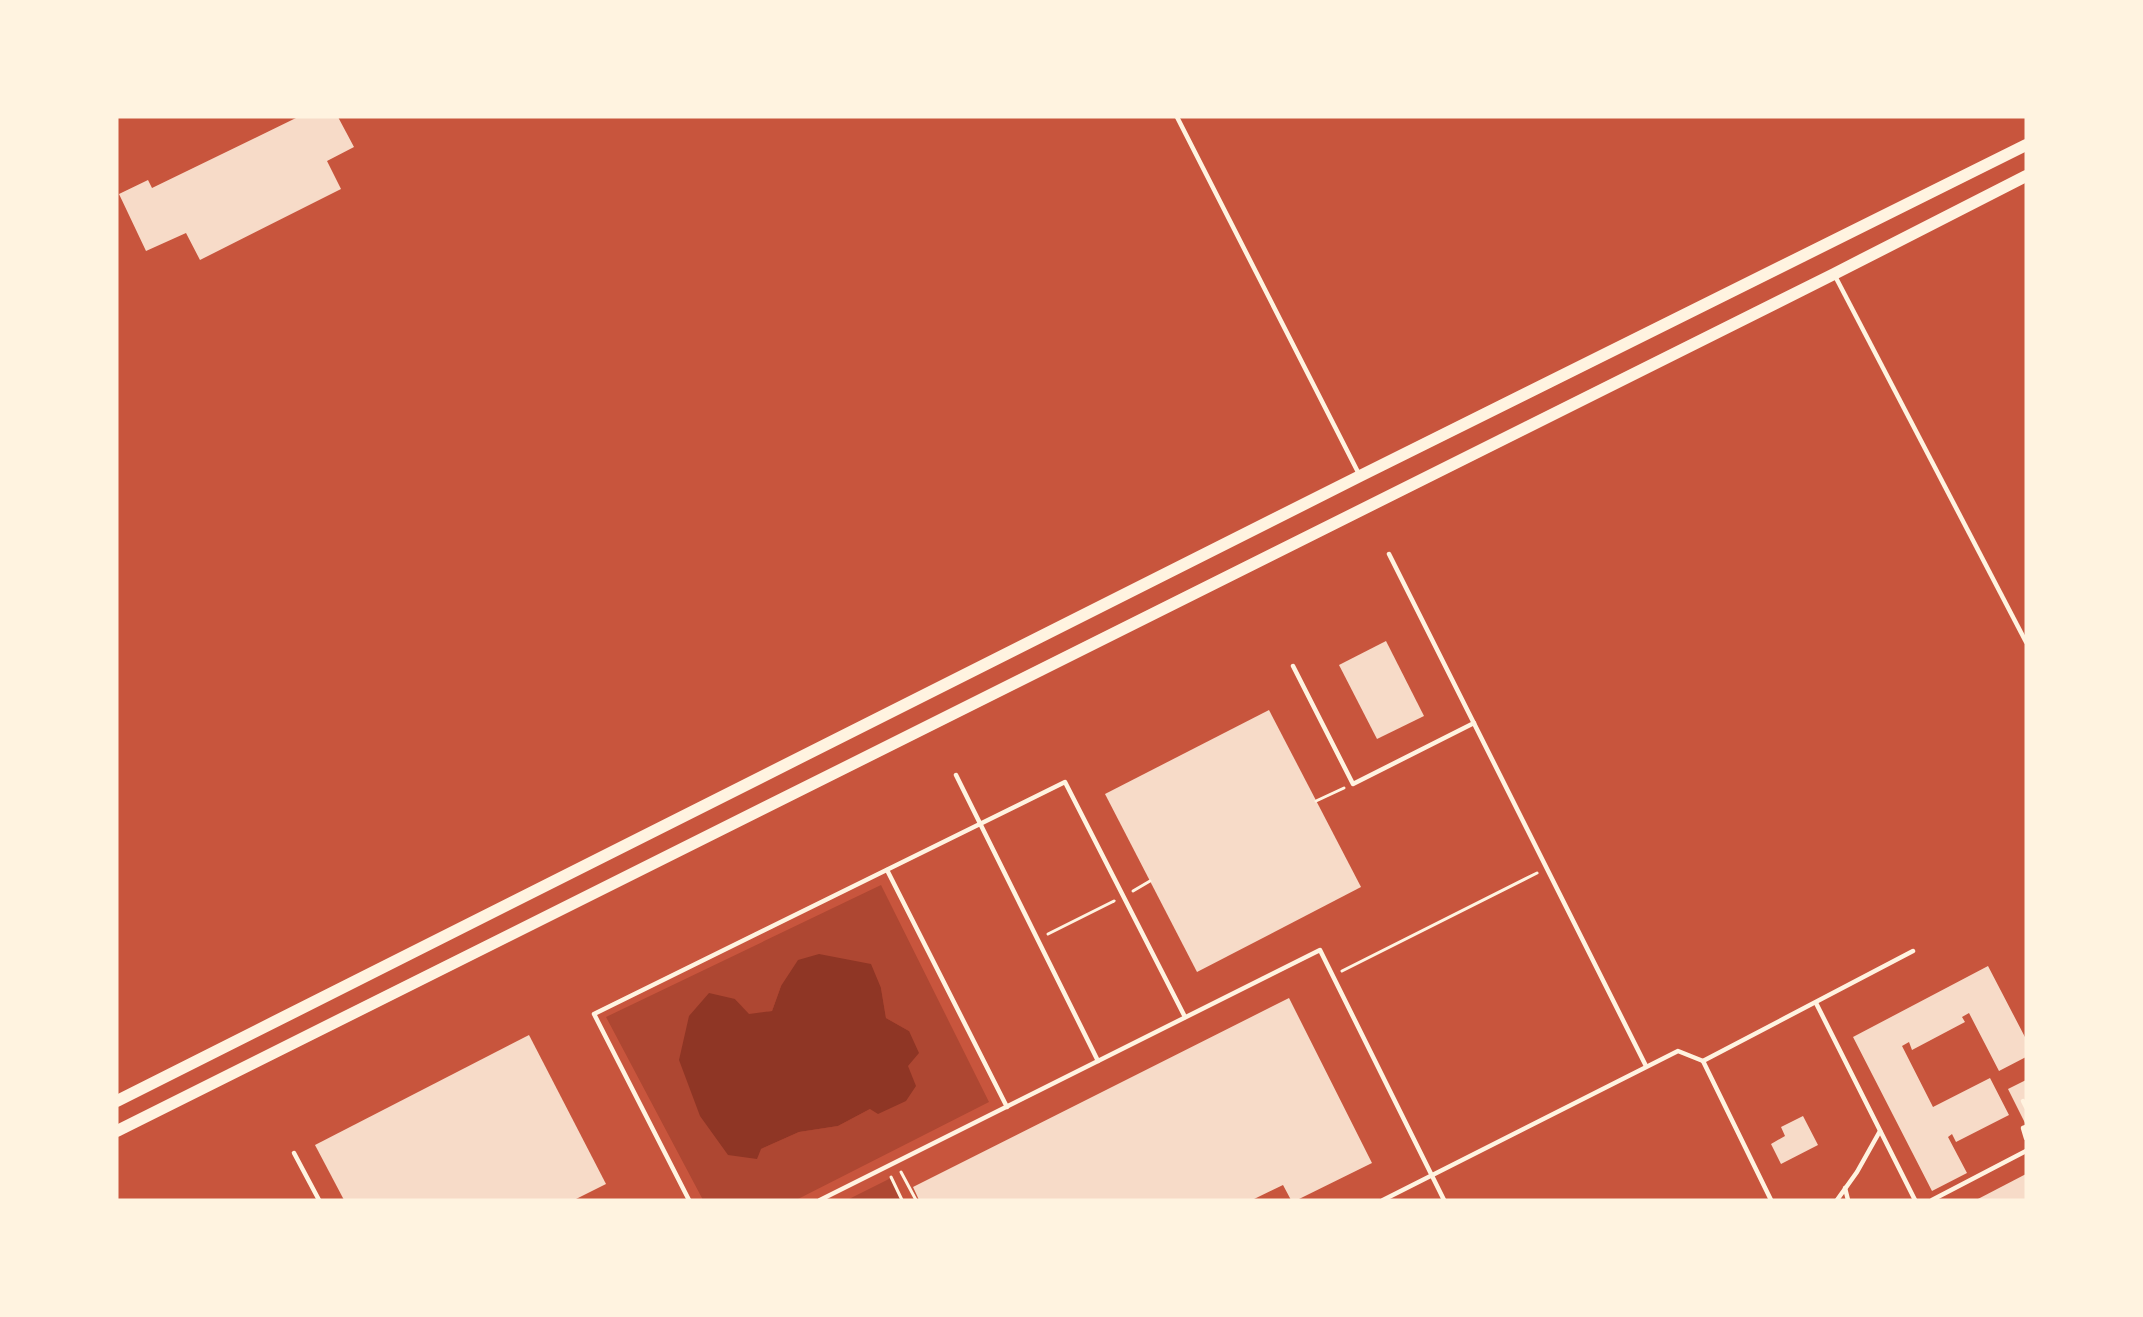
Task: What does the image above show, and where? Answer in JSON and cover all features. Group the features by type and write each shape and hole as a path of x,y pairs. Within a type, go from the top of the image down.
{"main road":[{"path":"117,1101 1360,476 2026,145"},
{"path":"117,1131 2026,176"}],"lane":[{"path":"1177,117 1360,476"},
{"path":"1834,274 2026,642"},
{"path":"1389,554 1646,1066"},
{"path":"1293,666 1353,784 1474,723"},
{"path":"956,775 1098,1061"},
{"path":"689,1200 594,1014 1065,782 1185,1017"},
{"path":"887,870 1007,1107"},
{"path":"820,1200 1320,950 1444,1200"},
{"path":"1703,1061 1913,951"},
{"path":"1816,1003 1915,1200"},
{"path":"1383,1200 1678,1050 1703,1061 1771,1200"},
{"path":"2023,1101 2026,1107"},
{"path":"2026,1127 2023,1128 2026,1138"},
{"path":"1837,1200 1857,1172 1880,1131"},
{"path":"1932,1200 2026,1151"},
{"path":"294,1153 319,1200"},
{"path":"1845,1188 1848,1200"}],"path":[{"path":"1316,801 1353,784"},
{"path":"1332,976 1547,868"},
{"path":"1038,939 1150,881"},
{"path":"896,1162 916,1200"},
{"path":"886,1167 902,1200"}],"shaded area":[{"path":"881,885 989,1102 796,1200 703,1200 606,1017","holes":["781,986 881,988 886,1018 909,1031 908,1066 870,1109 838,1126 799,1132 761,1149 735,999 749,1015 772,1011"]},
{"path":"819,954 871,964 881,988 886,1018 909,1031 919,1053 908,1066 916,1086 906,1101 878,1114 870,1109 838,1126 799,1132 761,1149 757,1159 728,1155 700,1116 679,1060 689,1016 709,993 735,999 749,1014 772,1011 781,986 798,960"},
{"path":"891,1178 902,1200 847,1200"}],"building":[{"path":"298,117 338,117 354,147 327,161 341,189 200,260 186,233 146,251 119,194 148,180 152,188"},
{"path":"1386,641 1424,716 1377,739 1339,665"},
{"path":"1269,710 1361,887 1197,972 1105,794"},
{"path":"1988,966 2026,1039 2026,1057 1999,1071 1969,1013 1962,1017 1965,1022 1912,1050 1909,1042 1902,1046 1933,1107 1990,1078 2009,1115 1956,1142 1952,1134 1948,1137 1967,1173 1932,1191 1853,1037"},
{"path":"1289,998 1372,1163 1297,1200 1291,1200 1283,1185 1252,1200 919,1200 913,1187"},
{"path":"529,1035 606,1184 574,1200 344,1200 315,1145"},
{"path":"2026,1080 2026,1125 2008,1089"},
{"path":"1803,1116 1818,1145 1781,1164 1771,1144 1785,1136 1781,1127"},
{"path":"2026,1174 2026,1200 1976,1200"}]}
